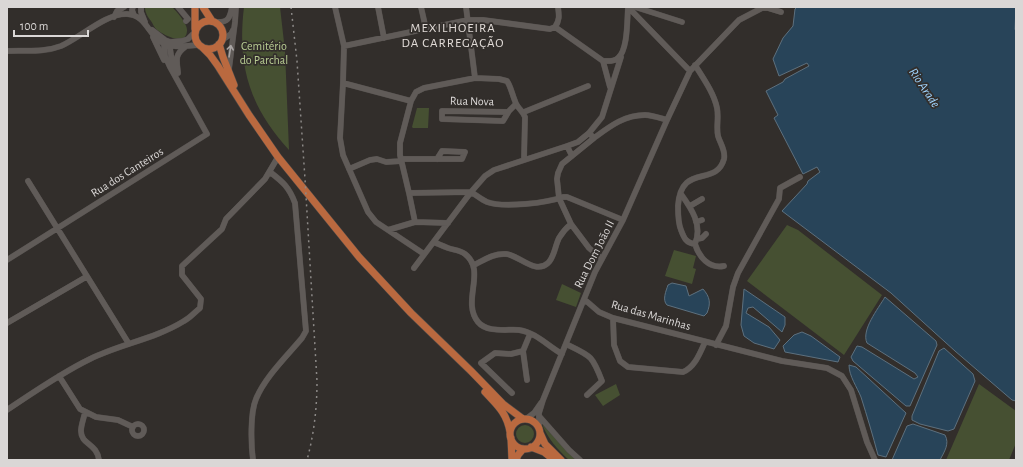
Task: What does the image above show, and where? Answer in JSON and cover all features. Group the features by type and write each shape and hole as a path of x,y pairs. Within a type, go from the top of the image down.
{"main road":[{"path":"195,7 195,39 214,60 240,102 278,157 359,257 411,313 503,404 525,419 535,422 545,444 561,460"},
{"path":"203,7 222,30 222,56 240,102"},
{"path":"195,31 202,22 214,22"},
{"path":"201,46 211,49 221,42"},
{"path":"452,354 509,420 515,458"},
{"path":"525,419 515,423 511,435 516,445 523,448 532,447 544,452 554,460"},
{"path":"532,447 538,441 539,430"},
{"path":"515,458 523,448"}],"street":[{"path":"114,17 117,11 124,7"},
{"path":"133,7 132,10 134,16"},
{"path":"134,16 140,7"},
{"path":"140,7 170,72 180,85"},
{"path":"178,7 188,19 186,21"},
{"path":"214,22 222,23 228,20 232,7"},
{"path":"236,7 229,69 240,102"},
{"path":"335,7 344,46 340,138 343,155 368,212 376,222 424,254"},
{"path":"378,7 384,38"},
{"path":"421,7 426,29"},
{"path":"466,7 475,78"},
{"path":"344,46 468,20 483,20 550,29 555,27 558,22 560,16 558,7"},
{"path":"630,7 682,22"},
{"path":"414,268 471,192 485,176 494,170 578,142 589,133 602,117 610,87 624,47 630,7"},
{"path":"630,7 690,71"},
{"name":"Rua Dom João II","path":"543,400 595,272 624,220 690,71 739,20 762,8 768,8 781,12"},
{"path":"7,51 31,52 63,46 96,25 121,14 128,14 134,16 147,25 167,42 180,85"},
{"path":"221,42 231,34 235,22"},
{"path":"555,27 603,61 618,59 622,54"},
{"path":"167,42 188,39 195,31"},
{"path":"167,42 185,47 201,46"},
{"path":"180,85 177,57 179,51 185,47"},
{"path":"603,61 610,87"},
{"path":"695,65 715,101 717,110 716,123 718,136 724,151 724,157 721,166 716,172 698,176 689,180 683,187 679,200 678,214 680,227 685,240 689,244 696,243 706,234"},
{"path":"415,222 402,160 400,142 411,101 416,92 424,88 475,78 507,80 511,87 516,104 524,112 526,123 524,160"},
{"path":"343,83 411,101"},
{"name":"Rua dos Canteiros","path":"7,260 207,134 180,85"},
{"path":"524,112 588,86"},
{"name":"Rua Nova","path":"508,112 442,111 442,119 503,121 508,112 516,104"},
{"path":"602,259 589,248 571,224 559,198 558,173 562,164 594,138 617,122 635,116 646,115 667,120"},
{"path":"589,133 594,138"},
{"path":"567,146 572,156"},
{"path":"7,410 59,376 91,359 150,337 184,321 200,308 201,299 182,275 182,266 222,230 226,219 264,179 278,157"},
{"path":"349,168 377,159 386,162 437,159"},
{"path":"253,460 252,424 255,400 268,378 302,338 306,331 295,203 288,187 270,172"},
{"path":"716,345 726,326 733,287 738,273 779,199 780,188 800,177"},
{"path":"28,181 58,228 86,277 129,344"},
{"path":"409,194 471,192 487,202 501,205 531,203 563,197 624,220"},
{"path":"681,194 695,215 697,251 711,266 724,266"},
{"path":"690,206 702,199"},
{"path":"696,222 702,220"},
{"path":"388,230 415,222 448,223"},
{"path":"474,265 491,256 504,254 518,258 534,267 543,267 550,261 560,237 571,224"},
{"path":"434,242 465,253 474,265 475,270 471,299 479,324 487,328 521,330 535,336 562,354"},
{"path":"696,243 703,247"},
{"path":"7,323 86,277"},
{"name":"Rua das Marinhas","path":"584,299 599,312 613,318 782,361 827,368 842,376 851,390 868,442 876,460"},
{"path":"613,318 614,345 620,361 628,367 683,372 689,370 698,358 705,342"},
{"path":"527,380 523,351 530,334"},
{"path":"566,344 586,354 594,361 602,381 587,395"},
{"path":"512,393 481,363 495,353 511,354 523,351"},
{"path":"59,376 80,409 96,417 118,420 133,427"},
{"path":"525,419 534,413 543,400"},
{"path":"539,430 539,416 543,400"},
{"path":"85,412 81,432 82,438 95,449 99,460"},
{"path":"539,416 569,450 580,460"},
{"path":"250,460 252,452"}],"green space":[{"path":"145,7 172,7 186,25 186,36 179,39 159,31 155,28 148,16"},
{"name":"Cemitério do Parchal","path":"244,7 280,7 285,51 289,150 275,134 264,117 255,101 249,84 242,48"},
{"path":"417,108 429,108 428,128 412,127"},
{"path":"787,225 798,230 882,295 844,355 747,281"},
{"path":"674,250 696,256 693,268 696,269 692,284 665,276"},
{"path":"562,284 581,293 576,307 556,300"},
{"path":"616,384 620,395 603,406 595,395"},
{"path":"979,384 1016,411 1016,443 1009,460 946,460"},
{"path":"542,424 576,460 569,460 553,444"},
{"path":"521,425 529,425 534,430 532,441 529,443 521,443 516,438 516,430"}],"water":[{"name":"Rio Arade","path":"797,7 1016,7 1016,401 1012,400 955,351 891,293 782,211 807,184 808,181 820,172 817,167 803,174 774,118 778,115 766,91 809,66 807,63 779,76 773,59 783,38 793,26 795,9"},
{"path":"672,283 686,286 689,296 703,289 709,300 707,313 704,316 667,305 665,301 665,293 668,285"},
{"path":"744,289 785,317 785,325 782,332 753,307 748,308 746,313 769,327 780,340 774,349 754,343 744,336 741,325"},
{"path":"885,297 936,341 937,345 910,406 906,406 853,361 851,357 857,346 862,347 914,379 918,377 915,373 867,343 866,332 868,326"},
{"path":"802,332 811,336 840,357 838,362 785,352 783,346 794,335"},
{"path":"944,348 973,374 975,381 954,429 948,431 920,424 912,420 912,416 939,351"},
{"path":"849,365 856,367 906,413 886,457 878,455 861,397 849,369"},
{"path":"913,424 945,435 947,445 940,460 892,460 907,426"}],"railway":[{"path":"291,7 297,61 317,381 315,421 307,460"}],"district":[{"name":"MEXILHOEIRA DA CARREGAÇÃO","path":"453,36"}]}
